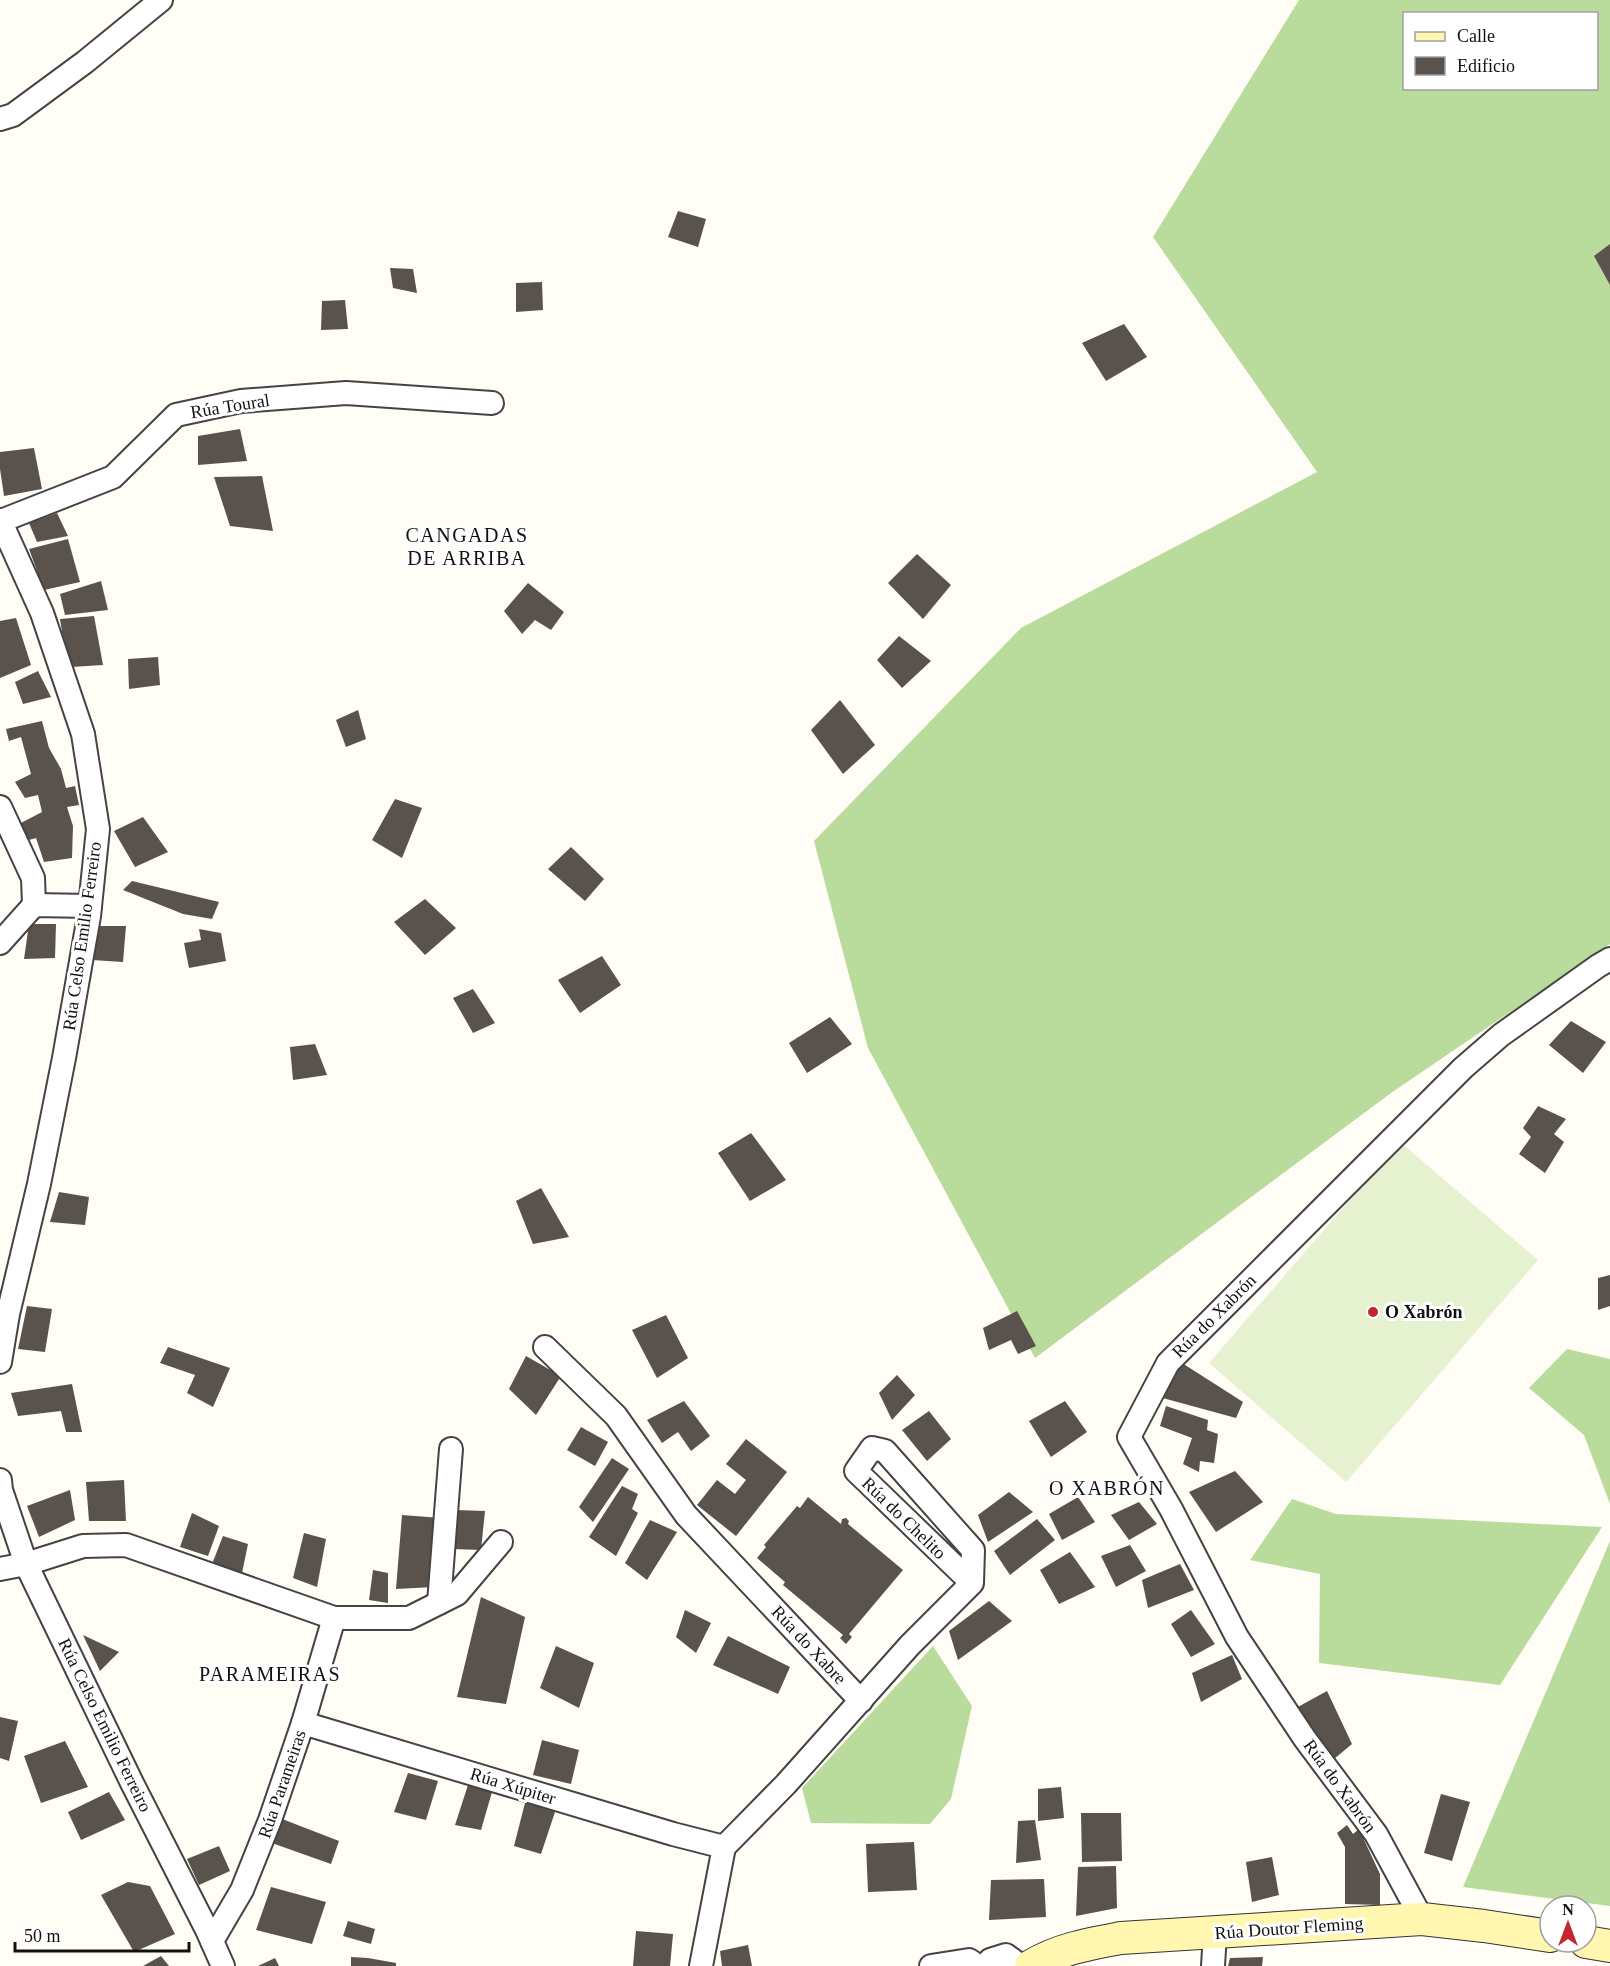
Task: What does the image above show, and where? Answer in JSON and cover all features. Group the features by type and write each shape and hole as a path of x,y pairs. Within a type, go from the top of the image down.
{"main road":[{"name":"Rúa Doutor Fleming","path":"1031,1966 1042,1959 1075,1947 1121,1938 1422,1919 1538,1934"}],"street":[{"path":"0,119 13,115 86,62 161,0"},
{"name":"Rúa Toural","path":"0,520 113,477 176,415 241,401 346,393 492,403"},
{"name":"Rúa Celso Emilio Ferreiro","path":"0,520 42,613 83,734 98,829 90,906 64,1058 39,1184 8,1314 0,1362"},
{"path":"0,807 33,878 34,905 0,943"},
{"path":"34,905 90,906"},
{"name":"Rúa do Xabrón","path":"1422,1919 1376,1834 1305,1739 1237,1637 1172,1509 1129,1437 1168,1362 1392,1138 1463,1068 1502,1035 1598,966 1610,960"},
{"name":"Rúa do Xabre","path":"545,1347 616,1416 686,1515 861,1701 786,1784 724,1847"},
{"name":"Rúa do Chelito","path":"872,1448 885,1451 973,1550 972,1583 856,1471 872,1448"},
{"path":"439,1603 451,1449"},
{"name":"Rúa Celso Emilio Ferreiro","path":"0,1480 1,1490 26,1564 223,1966"},
{"path":"0,1569 26,1564 83,1546 126,1545 334,1618 409,1618 457,1594 501,1542"},
{"path":"861,1701 910,1646 972,1583"},
{"name":"Rúa Parameiras","path":"212,1941 242,1890 270,1820 303,1723 334,1618"},
{"name":"Rúa Xúpiter","path":"303,1723 724,1847"},
{"path":"701,1966 724,1847"},
{"path":"1213,1966 1215,1933"},
{"path":"986,1966 990,1959 1006,1955 1021,1966"},
{"path":"930,1966 969,1959 978,1966"}],"green space":[{"path":"1299,0 1610,0 1610,944 1391,1093 1035,1358 868,1048 814,841 1021,628 1317,472 1153,237"},
{"name":"O Xabrón","path":"1400,1142 1538,1260 1346,1482 1209,1363"},
{"path":"1567,1349 1610,1359 1610,1504 1584,1435 1529,1388"},
{"path":"1292,1499 1336,1514 1602,1527 1500,1685 1319,1663 1320,1574 1250,1560"},
{"path":"1610,1541 1610,1906 1598,1904 1598,1894 1538,1894 1538,1897 1463,1887"},
{"path":"933,1646 972,1706 951,1799 930,1824 811,1823 802,1788"}],"building":[{"path":"678,211 706,219 698,247 668,237"},
{"path":"1610,244 1610,285 1594,256"},
{"path":"390,268 413,269 417,293 393,288"},
{"path":"542,282 543,310 516,312 516,283"},
{"path":"345,300 348,329 321,330 322,301"},
{"path":"1124,324 1147,357 1106,381 1082,343"},
{"path":"240,429 247,461 198,465 198,436"},
{"path":"34,448 42,489 4,496 0,452"},
{"path":"262,476 273,531 230,526 214,477"},
{"path":"57,513 68,536 37,542 29,523"},
{"path":"68,539 80,582 44,590 29,549"},
{"path":"917,554 951,585 923,619 888,583"},
{"path":"101,581 108,610 65,615 60,594"},
{"path":"528,583 564,612 551,630 535,620 522,634 504,611"},
{"path":"94,616 103,665 71,667 64,645 60,619"},
{"path":"16,618 31,665 0,678 0,621"},
{"path":"899,636 931,661 902,688 877,660"},
{"path":"158,657 160,685 129,689 128,659"},
{"path":"38,671 51,697 23,704 15,682"},
{"path":"840,700 875,745 843,774 811,730"},
{"path":"358,710 366,739 346,747 336,720"},
{"path":"42,721 49,748 61,769 66,788 75,786 79,805 67,807 73,826 72,858 44,862 36,838 29,840 19,824 42,812 38,795 25,798 15,782 31,774 21,737 9,741 6,729"},
{"path":"395,799 422,808 402,858 372,840"},
{"path":"143,817 168,852 135,867 114,831"},
{"path":"571,847 604,879 585,901 548,869"},
{"path":"132,881 219,902 212,919 183,914 123,890"},
{"path":"425,899 456,928 425,955 394,922"},
{"path":"29,924 56,924 55,958 24,959"},
{"path":"100,926 126,926 123,962 92,960"},
{"path":"199,929 221,933 226,961 189,968 184,943 201,940"},
{"path":"602,956 621,985 580,1013 558,980"},
{"path":"473,989 495,1023 473,1033 453,998"},
{"path":"830,1017 852,1044 807,1073 789,1043"},
{"path":"1571,1021 1606,1042 1583,1073 1549,1045"},
{"path":"315,1044 327,1075 293,1080 290,1047"},
{"path":"1538,1106 1566,1119 1554,1134 1564,1142 1545,1173 1519,1154 1531,1137 1523,1128"},
{"path":"751,1133 786,1180 750,1201 718,1153"},
{"path":"541,1188 569,1237 533,1244 516,1201"},
{"path":"59,1192 89,1197 85,1225 50,1222"},
{"path":"1610,1275 1610,1306 1598,1310 1598,1278"},
{"path":"27,1306 52,1309 45,1352 18,1349"},
{"path":"1017,1311 1036,1346 1018,1354 1011,1340 989,1350 983,1328"},
{"path":"666,1315 688,1358 657,1378 632,1330"},
{"path":"168,1347 230,1368 213,1407 187,1393 195,1375 160,1363"},
{"path":"526,1356 561,1376 536,1415 509,1389"},
{"path":"1182,1363 1243,1402 1236,1418 1159,1397"},
{"path":"897,1375 915,1395 892,1420 879,1393"},
{"path":"72,1384 82,1432 66,1432 61,1411 18,1416 11,1393"},
{"path":"684,1401 710,1436 691,1451 678,1432 662,1443 647,1420"},
{"path":"1065,1401 1087,1432 1051,1457 1029,1421"},
{"path":"1166,1406 1208,1420 1207,1430 1218,1434 1214,1463 1200,1461 1199,1472 1183,1464 1192,1438 1160,1426"},
{"path":"929,1411 951,1439 927,1461 902,1430"},
{"path":"581,1427 608,1442 595,1466 567,1450"},
{"path":"746,1439 787,1472 736,1536 697,1505 717,1480 735,1494 746,1480 726,1464"},
{"path":"612,1458 629,1469 593,1522 579,1507"},
{"path":"1235,1471 1263,1502 1216,1532 1189,1492"},
{"path":"124,1480 126,1521 89,1521 86,1482"},
{"path":"622,1486 638,1494 632,1509 638,1513 616,1556 589,1537"},
{"path":"70,1490 75,1520 39,1537 27,1506"},
{"path":"1009,1492 1033,1512 988,1542 978,1515"},
{"path":"808,1497 841,1524 842,1519 846,1518 849,1521 848,1524 903,1570 849,1634 852,1637 846,1644 840,1638 843,1635 783,1585 785,1582 757,1558 766,1547 764,1545 797,1506 800,1508"},
{"path":"1078,1497 1095,1522 1062,1540 1049,1514"},
{"path":"1139,1502 1157,1524 1129,1540 1111,1515"},
{"path":"455,1510 485,1511 481,1550 453,1549"},
{"path":"192,1513 219,1526 208,1556 180,1547"},
{"path":"402,1515 441,1518 434,1587 396,1589"},
{"path":"1037,1519 1055,1540 1010,1575 994,1551"},
{"path":"650,1520 677,1532 647,1580 625,1563"},
{"path":"304,1533 326,1539 317,1587 293,1578"},
{"path":"223,1536 248,1544 242,1573 212,1564"},
{"path":"1130,1545 1146,1571 1116,1587 1101,1556"},
{"path":"1070,1552 1095,1587 1059,1604 1040,1570"},
{"path":"1180,1564 1194,1590 1148,1608 1142,1580"},
{"path":"373,1570 388,1573 388,1603 369,1600"},
{"path":"481,1597 525,1617 506,1704 457,1697"},
{"path":"989,1601 1012,1621 958,1660 949,1631"},
{"path":"685,1610 711,1623 696,1653 676,1637"},
{"path":"1191,1610 1215,1644 1191,1657 1171,1624"},
{"path":"83,1635 119,1652 100,1671"},
{"path":"728,1636 790,1667 778,1694 713,1665"},
{"path":"556,1646 594,1663 579,1708 540,1688"},
{"path":"1232,1655 1242,1679 1201,1702 1192,1673"},
{"path":"1327,1691 1352,1744 1334,1759 1296,1708"},
{"path":"0,1717 18,1721 9,1761 0,1758"},
{"path":"542,1740 579,1750 571,1784 533,1775"},
{"path":"65,1741 88,1787 41,1803 24,1756"},
{"path":"408,1773 438,1781 426,1820 394,1812"},
{"path":"468,1785 492,1792 481,1830 455,1825"},
{"path":"1061,1787 1064,1818 1038,1821 1038,1789"},
{"path":"109,1792 125,1820 81,1840 68,1812"},
{"path":"1441,1794 1470,1802 1452,1861 1424,1853"},
{"path":"526,1799 556,1809 541,1854 514,1846"},
{"path":"1081,1813 1121,1813 1122,1861 1082,1862"},
{"path":"277,1817 339,1841 331,1864 269,1842"},
{"path":"1035,1820 1041,1860 1016,1863 1018,1821"},
{"path":"1347,1825 1353,1834 1359,1829 1380,1874 1380,1905 1345,1904 1345,1847 1337,1833"},
{"path":"914,1842 917,1890 868,1892 866,1844"},
{"path":"219,1846 230,1871 199,1885 187,1859"},
{"path":"1272,1857 1279,1895 1252,1902 1246,1862"},
{"path":"1116,1866 1117,1908 1076,1916 1078,1867"},
{"path":"1044,1879 1046,1917 989,1920 991,1880"},
{"path":"128,1882 150,1886 175,1934 134,1952 101,1895"},
{"path":"271,1887 326,1902 312,1944 256,1930"},
{"path":"348,1921 375,1929 371,1944 343,1936"},
{"path":"636,1931 673,1934 670,1966 633,1966"},
{"path":"748,1945 752,1966 722,1966 720,1951"},
{"path":"161,1956 169,1966 143,1966"},
{"path":"351,1957 396,1963 396,1966 351,1966"},
{"path":"1263,1957 1262,1966 1228,1966 1230,1958"},
{"path":"275,1958 279,1966 258,1966"}],"place":[{"name":"O Xabrón","path":"1373,1312"}],"district":[{"name":"CANGADAS DE ARRIBA","path":"467,546"},
{"name":"O XABRÓN","path":"1107,1488"},
{"name":"PARAMEIRAS","path":"270,1674"}]}
